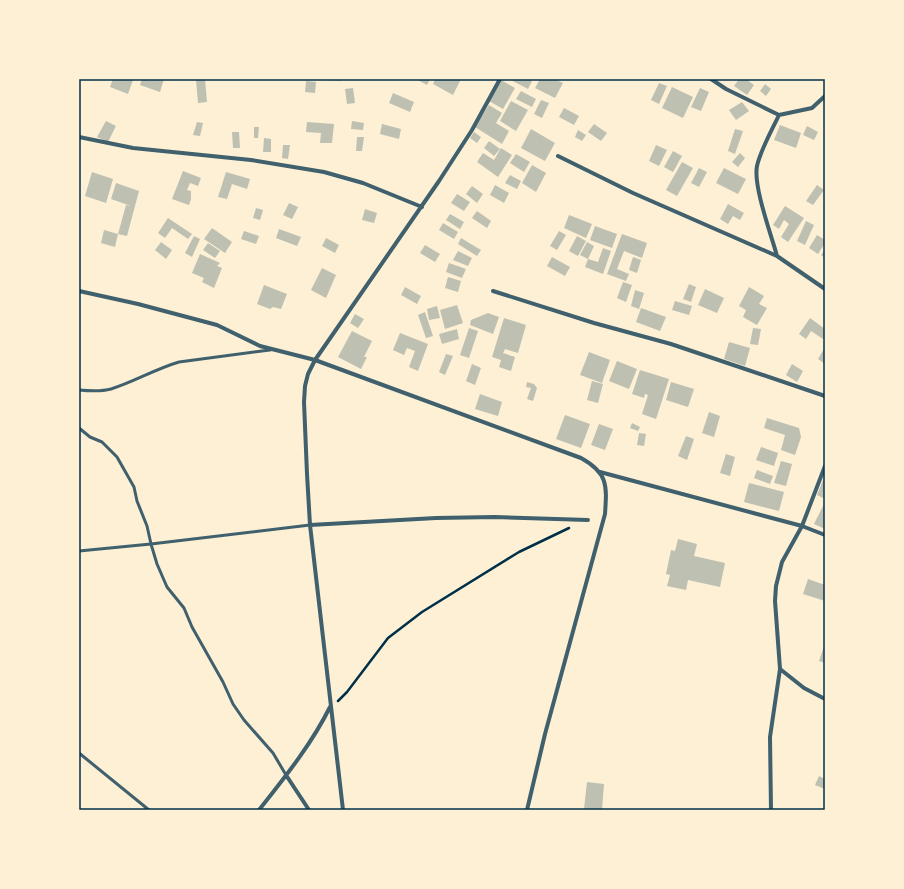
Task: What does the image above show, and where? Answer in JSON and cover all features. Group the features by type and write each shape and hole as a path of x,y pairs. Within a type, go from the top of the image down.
{"street":[{"path":"343,810 310,525 306,474 304,402 307,378 315,360 422,207 472,130 500,79"},
{"path":"711,79 726,89 779,115 812,108 825,96"},
{"path":"777,256 759,193 756,174 758,160 779,115"},
{"path":"79,138 133,148 251,160 324,172 363,183 422,207"},
{"path":"558,156 633,193 777,256 825,289"},
{"path":"79,291 203,320 254,343 315,360 581,458 590,463 600,472 605,484 605,514 545,734 527,810"},
{"path":"493,291 594,323 670,344 825,396"},
{"path":"771,810 770,737 780,669 775,601 776,586 782,562 802,526 825,466"},
{"path":"600,472 802,526 825,535"},
{"path":"310,525 436,518 495,517 588,520"},
{"path":"780,669 804,688 825,699"},
{"path":"259,810 319,728 331,707"},
{"path":"286,775 309,810"}],"lane":[{"path":"79,390 94,391 110,389 165,366 184,361 272,349"},
{"path":"79,428 90,437 102,442 117,458 134,488 147,526 159,571 167,587 184,608 192,628 223,682 233,704 244,720 273,753 286,775"},
{"path":"79,551 310,525"},
{"path":"79,752 149,810"}],"path":[{"path":"331,707 347,692 388,638 422,612 519,552 588,520"}],"building":[{"path":"113,79 133,80 128,94 110,87"},
{"path":"142,79 164,79 160,92 140,85"},
{"path":"205,79 207,102 198,103 196,80"},
{"path":"341,79 341,81 324,80"},
{"path":"416,79 430,79 427,85"},
{"path":"435,79 461,79 453,95 433,84"},
{"path":"509,79 528,79 532,81 528,89"},
{"path":"540,79 554,79 563,83 555,98 535,88"},
{"path":"739,79 746,79 754,85 747,95 734,86"},
{"path":"501,80 515,88 503,109 489,101"},
{"path":"306,81 316,82 315,93 305,92"},
{"path":"659,83 667,86 659,104 651,100"},
{"path":"765,84 771,89 766,96 760,91"},
{"path":"672,87 693,97 683,118 662,108"},
{"path":"353,88 355,103 347,104 345,89"},
{"path":"700,88 709,92 701,111 691,107"},
{"path":"521,91 536,99 532,107 516,99"},
{"path":"393,93 414,102 410,112 389,103"},
{"path":"541,100 549,103 542,118 534,114"},
{"path":"511,101 528,110 516,131 500,121"},
{"path":"742,102 749,111 736,120 729,110"},
{"path":"489,105 502,113 496,123 509,131 502,144 475,127"},
{"path":"564,108 579,116 574,125 559,117"},
{"path":"106,121 116,126 108,142 97,137"},
{"path":"352,121 364,123 363,130 351,129"},
{"path":"197,122 203,123 200,136 193,135"},
{"path":"307,122 334,124 332,143 320,143 321,133 306,132"},
{"path":"382,124 401,129 399,139 380,134"},
{"path":"594,124 607,133 601,141 588,132"},
{"path":"780,125 801,133 796,148 774,140"},
{"path":"807,126 818,132 814,140 803,135"},
{"path":"254,127 259,127 258,138 254,138"},
{"path":"531,129 555,143 545,161 521,148"},
{"path":"735,129 743,131 735,154 728,151"},
{"path":"578,130 586,135 582,141 575,137"},
{"path":"232,132 239,132 240,148 233,148"},
{"path":"474,132 481,137 477,143 470,138"},
{"path":"357,137 364,137 362,151 356,151"},
{"path":"264,138 271,139 271,152 263,152"},
{"path":"489,141 500,149 494,156 484,148"},
{"path":"283,145 290,145 288,159 282,158"},
{"path":"656,145 667,150 659,166 649,161"},
{"path":"501,148 512,155 498,177 477,162 483,153 494,160"},
{"path":"673,151 682,156 673,172 664,167"},
{"path":"740,153 745,158 738,167 732,162"},
{"path":"516,154 530,162 524,172 510,163"},
{"path":"682,162 693,168 677,196 666,190"},
{"path":"532,165 546,173 536,192 522,183"},
{"path":"699,168 707,172 699,187 691,183"},
{"path":"724,168 746,179 738,194 716,183"},
{"path":"183,171 201,178 198,186 190,183 187,190 191,191 189,205 172,199"},
{"path":"92,172 113,179 106,203 85,196"},
{"path":"226,172 250,179 247,189 232,184 227,199 218,197"},
{"path":"510,175 521,181 517,189 505,183"},
{"path":"116,183 139,191 127,236 118,234 126,205 131,206 111,199"},
{"path":"495,185 509,193 504,203 490,195"},
{"path":"817,185 824,190 813,205 806,201"},
{"path":"472,186 483,194 477,203 466,194"},
{"path":"457,194 470,202 464,211 451,203"},
{"path":"289,203 298,207 292,219 283,215"},
{"path":"728,204 744,213 740,220 733,216 728,224 720,219"},
{"path":"785,206 804,218 788,242 781,237 789,224 784,220 779,229 773,225"},
{"path":"256,208 263,210 260,220 253,218"},
{"path":"365,209 377,213 374,223 362,220"},
{"path":"477,211 491,221 487,228 472,218"},
{"path":"450,214 464,222 460,229 446,220"},
{"path":"569,215 592,224 586,238 564,228"},
{"path":"168,218 192,234 188,239 172,228 165,238 158,233"},
{"path":"806,221 814,225 805,245 797,241"},
{"path":"443,223 458,232 454,239 439,230"},
{"path":"595,226 617,234 612,248 590,240"},
{"path":"212,228 232,242 225,253 204,239"},
{"path":"279,229 301,237 297,246 276,238"},
{"path":"104,230 118,234 115,247 101,243"},
{"path":"244,231 259,236 256,244 241,239"},
{"path":"559,231 566,235 557,250 550,246"},
{"path":"622,234 647,243 642,258 624,251 617,269 629,274 626,281 607,274"},
{"path":"817,235 825,240 825,243 818,254 809,248"},
{"path":"194,236 200,239 192,257 185,253"},
{"path":"577,236 586,241 578,256 569,251"},
{"path":"326,238 339,245 335,253 322,246"},
{"path":"461,238 481,250 477,256 458,244"},
{"path":"161,242 172,250 166,259 155,250"},
{"path":"587,242 594,246 588,259 580,255"},
{"path":"208,243 220,251 215,258 203,250"},
{"path":"425,245 440,254 435,262 420,253"},
{"path":"603,248 611,251 603,274 585,267 588,259 598,262"},
{"path":"825,250 825,258 821,255"},
{"path":"458,251 472,258 468,266 453,260"},
{"path":"200,254 220,263 217,266 222,268 214,288 202,282 204,278 192,273"},
{"path":"552,257 570,267 565,276 547,266"},
{"path":"633,257 641,260 637,273 629,270"},
{"path":"449,263 466,269 462,278 446,272"},
{"path":"322,268 336,275 326,298 311,290"},
{"path":"448,277 461,281 458,292 445,288"},
{"path":"623,282 632,285 626,302 617,298"},
{"path":"689,284 696,287 691,302 683,299"},
{"path":"264,285 287,294 281,309 273,307 270,309 257,304"},
{"path":"405,287 421,296 417,304 401,295"},
{"path":"749,287 764,296 759,304 767,308 757,325 743,317 746,310 739,306"},
{"path":"705,289 724,298 717,313 698,305"},
{"path":"635,290 644,293 639,309 631,306"},
{"path":"675,301 692,306 689,315 672,310"},
{"path":"457,305 463,323 445,329 440,310"},
{"path":"437,306 440,318 429,320 427,309"},
{"path":"641,308 666,317 660,331 636,322"},
{"path":"425,312 433,336 426,338 418,315"},
{"path":"488,313 499,317 493,334 470,325 471,320"},
{"path":"355,314 364,319 358,328 350,323"},
{"path":"504,318 526,325 518,353 505,349 503,353 515,357 511,371 499,367 501,360 492,357"},
{"path":"810,318 825,329 825,337 823,339 811,331 806,339 799,334"},
{"path":"469,328 478,331 469,358 460,355"},
{"path":"753,328 761,329 758,345 750,344"},
{"path":"457,329 459,339 442,344 439,334"},
{"path":"352,331 372,341 364,357 367,357 361,369 338,357"},
{"path":"400,333 428,344 418,371 409,367 415,351 407,348 404,355 393,350"},
{"path":"729,342 750,348 745,366 724,359"},
{"path":"825,347 825,364 818,359"},
{"path":"589,352 610,360 602,383 580,375"},
{"path":"446,354 453,356 445,375 439,372"},
{"path":"617,361 637,369 629,389 609,381"},
{"path":"472,364 481,368 475,385 466,381"},
{"path":"792,364 803,371 797,382 786,375"},
{"path":"640,370 669,379 656,419 642,414 648,395 645,394 644,398 632,394"},
{"path":"592,381 603,384 598,403 587,400"},
{"path":"527,382 534,384 537,388 533,401 527,399 531,388 526,387"},
{"path":"671,382 694,389 688,407 666,400"},
{"path":"480,394 502,402 498,416 475,409"},
{"path":"709,412 720,416 714,437 702,433"},
{"path":"565,415 590,424 581,448 556,439"},
{"path":"767,418 799,428 801,437 795,455 781,450 785,435 764,428"},
{"path":"632,423 640,427 638,431 630,428"},
{"path":"599,424 613,429 605,450 591,445"},
{"path":"639,433 646,434 644,446 637,445"},
{"path":"686,436 694,439 687,460 678,456"},
{"path":"761,447 778,453 774,466 756,460"},
{"path":"726,454 735,457 730,476 720,473"},
{"path":"781,461 792,464 786,486 774,483"},
{"path":"757,470 773,476 770,484 754,478"},
{"path":"825,475 825,499 817,495"},
{"path":"749,483 784,492 779,511 744,502"},
{"path":"825,502 825,529 814,524"},
{"path":"678,539 697,544 694,556 725,563 720,587 688,580 686,590 667,586 670,575 666,574 671,550 675,551"},
{"path":"808,579 825,585 825,601 803,594"},
{"path":"825,643 825,663 819,661"},
{"path":"819,776 825,779 825,789 815,785"},
{"path":"587,782 604,784 602,810 584,809"}]}
